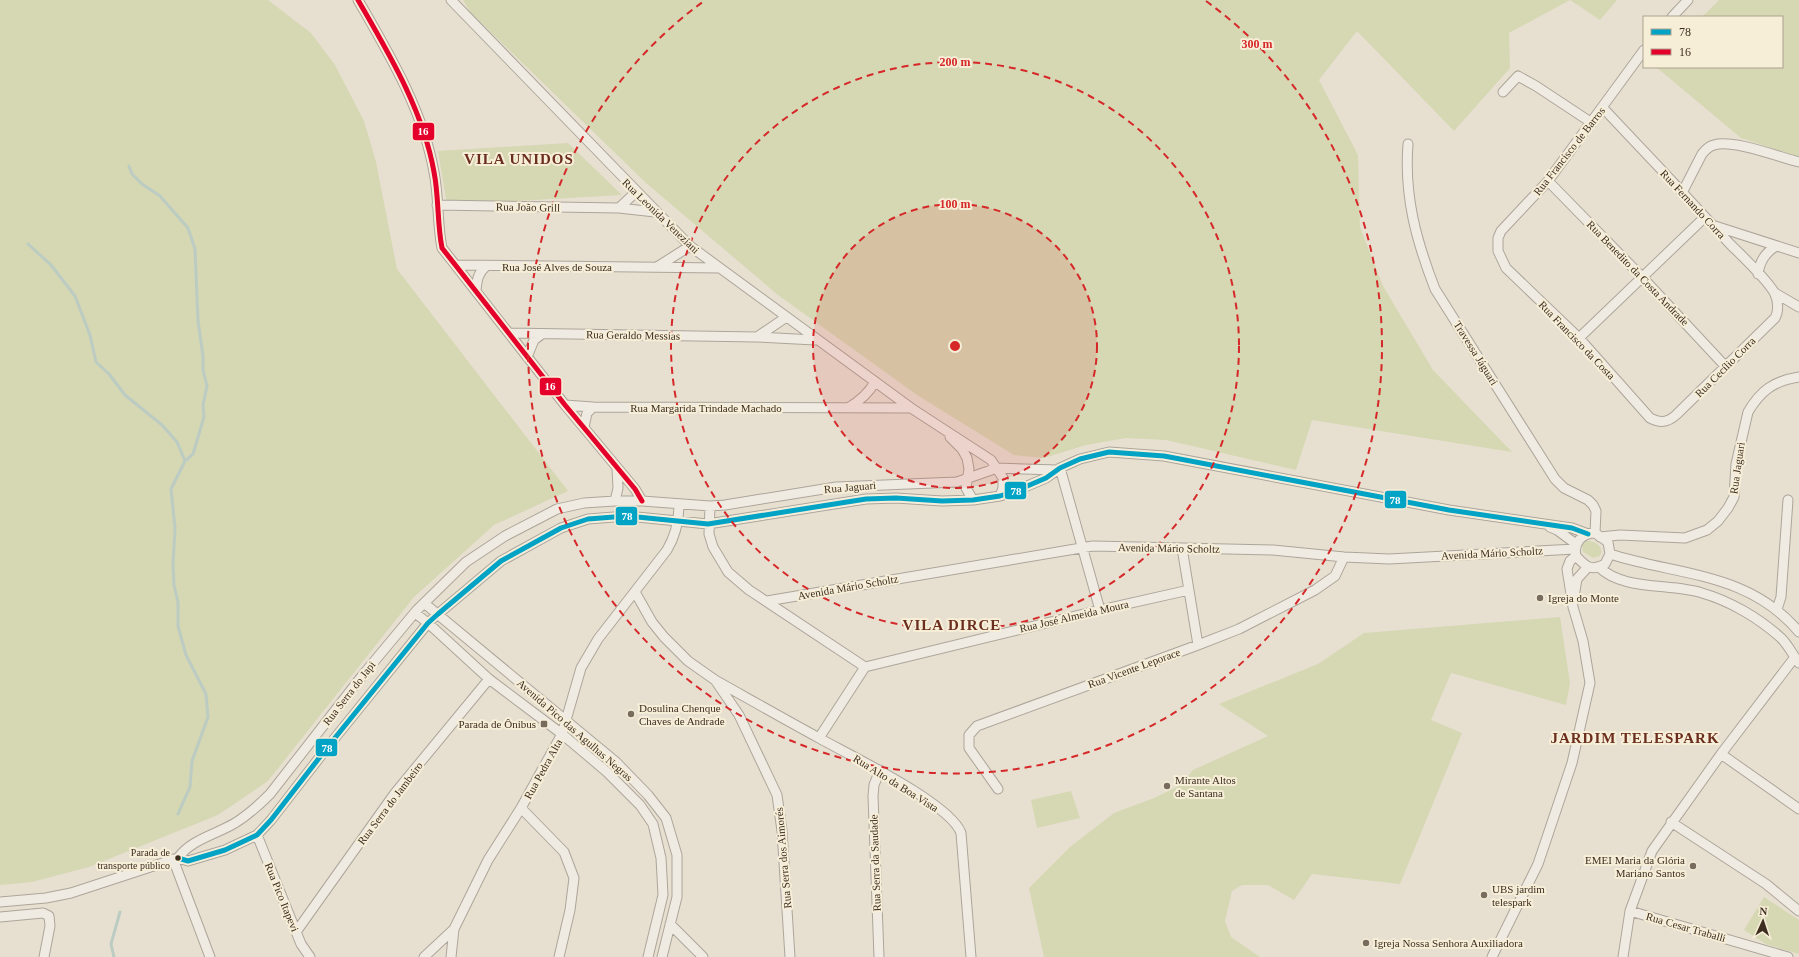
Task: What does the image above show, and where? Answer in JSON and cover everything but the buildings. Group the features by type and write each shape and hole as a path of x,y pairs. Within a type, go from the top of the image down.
{"street":[{"path":"358,0 390,55 405,87 427,143 434,173 438,228 442,248 565,405 636,489 642,501"},
{"name":"Rua Leonida Veneziani","path":"452,0 655,212 690,246 785,318 939,427"},
{"path":"1673,16 1688,0"},
{"name":"Rua Francisco de Barros","path":"1498,250 1498,238 1502,232 1548,181 1643,51"},
{"path":"1503,92 1518,76 1536,86 1592,123"},
{"name":"Rua Fernando Corra","path":"1603,108 1683,192 1775,293 1778,304"},
{"name":"Travessa Jáguari","path":"1408,144 1406,170 1413,223 1424,262 1435,289 1555,479 1564,488 1588,500 1593,505 1596,511 1594,535"},
{"path":"1683,192 1702,154 1706,148 1714,145 1731,144 1799,162"},
{"name":"Rua Benedito da Costa Andrade","path":"1548,181 1643,278 1726,367"},
{"path":"619,208 636,192"},
{"name":"Rua João Grill","path":"437,206 619,208 655,212"},
{"path":"1579,338 1705,217"},
{"path":"1714,226 1799,253"},
{"path":"657,267 690,246"},
{"path":"1758,274 1761,260 1769,250 1776,246"},
{"name":"Rua Francisco da Costa","path":"1498,250 1506,268 1579,338 1650,418 1662,422"},
{"name":"Rua José Alves de Souza","path":"456,265 720,268"},
{"path":"476,290 477,278 486,266"},
{"path":"1775,293 1799,307"},
{"name":"Rua Cecílio Corra","path":"1662,422 1669,421 1676,415 1775,318 1778,304"},
{"path":"758,337 785,318"},
{"name":"Rua Geraldo Messias","path":"509,333 758,337 816,340"},
{"path":"527,357 534,340 542,334"},
{"name":"Rua Jaguari","path":"642,517 708,524 866,499 896,498 942,501 973,500 1000,496 1033,485 1058,469 1080,459 1108,452 1164,456 1448,510 1572,528 1594,535 1636,535 1685,538 1707,530 1718,521 1734,497 1736,464 1748,412 1771,386 1799,377"},
{"path":"847,409 859,402 868,394 875,382"},
{"name":"Rua Margarida Trindade Machado","path":"565,405 593,407 847,409 911,408"},
{"path":"584,426 588,412 593,407"},
{"path":"939,427 991,460 1003,478 1003,488 1000,496"},
{"path":"939,427 962,449 967,458 969,469 966,488 973,500"},
{"path":"615,501 619,478 616,467"},
{"name":"Rua Jaguari","path":"642,501 710,506 760,500 836,487 957,482 997,468 1058,469"},
{"path":"1058,469 1100,610"},
{"path":"1777,610 1781,597 1788,500"},
{"name":"Rua Serra do Japi","path":"175,859 184,849 234,823 253,811 270,794 362,676 415,613 466,562 505,536 557,509 584,503 642,501"},
{"name":"Rua Pedra Alta","path":"454,930 488,860 521,808 562,734 581,668 598,639 672,542 679,521 679,504"},
{"path":"710,506 708,524 709,534 713,547 728,572 749,590 865,667 819,738"},
{"name":"Rua Serra do Japi","path":"175,859 188,861 225,850 257,835 271,820 330,744 428,623 501,561 561,528 588,519 609,516 642,517"},
{"name":"Rua Jaguari","path":"1544,524 1557,530 1576,550"},
{"path":"1492,957 1540,857 1572,763 1590,683 1583,641 1573,606 1567,570 1579,540 1594,535 1608,542 1610,550 1608,559 1599,567 1587,568 1577,579 1573,606"},
{"name":"Rua Jaguari","path":"1610,550 1636,535"},
{"name":"Avenida Mário Scholtz","path":"766,601 1082,547 1273,550 1344,557 1389,559 1576,550"},
{"path":"1182,548 1198,645"},
{"path":"1576,550 1587,568"},
{"path":"1610,550 1657,567 1702,576 1730,584 1752,594 1777,610 1799,632"},
{"name":"Rua Vicente Leporace","path":"998,789 969,748 970,735 977,726 1239,629 1315,590 1335,576 1344,557"},
{"path":"1599,567 1615,578 1636,583 1701,592 1730,604 1760,621 1782,639 1797,660 1721,754 1671,822 1652,851 1630,911 1623,957"},
{"name":"Rua José Almeida Moura","path":"865,667 1189,590"},
{"name":"Rua Serra dos Aimorés","path":"635,592 652,622 664,637 688,661 715,680 739,715 777,795 782,831 790,957"},
{"name":"Avenida Pico das Agulhas Negras","path":"424,603 616,762 648,795 666,818 677,855 676,897 662,957"},
{"name":"Avenida Pico das Agulhas Negras","path":"415,613 489,679 562,734 607,772 640,805 652,824 661,858 663,895 648,957"},
{"name":"Rua Serra do Jambeiro","path":"296,932 395,793 489,679"},
{"name":"Rua Alto da Boa Vista","path":"715,680 880,770 951,818 959,827 961,833 971,957"},
{"path":"1721,754 1799,809"},
{"name":"Rua Serra da Saudade","path":"879,957 873,796 874,785 880,770"},
{"path":"521,808 564,852 574,878 570,910 559,957"},
{"path":"1671,822 1766,884 1799,911"},
{"name":"Rua Pico Itapevi","path":"257,835 300,944 310,957"},
{"path":"0,902 46,898 71,893 175,859 210,957"},
{"name":"Rua Cesar Traballi","path":"1630,911 1788,957"},
{"path":"0,917 43,913 49,916 50,926 44,957"},
{"path":"670,924 703,957"},
{"path":"424,957 454,930"},
{"path":"451,957 454,930"}],"green space":[{"path":"0,0 268,0 311,33 335,65 364,121 376,162 397,269 568,491 494,525 414,597 268,781 218,815 89,867 32,882 0,885"},
{"path":"463,0 1570,0 1509,33 1510,68 1454,131 1357,31 1319,80 1358,155 1360,227 1383,286 1433,370 1512,452 1312,420 1296,470 1166,440 1126,438 1086,445 1044,458 1014,455 917,395 778,295 646,183 471,13"},
{"path":"1570,0 1617,0 1600,20"},
{"path":"1719,0 1799,0 1799,157 1741,138 1657,68 1783,68 1783,16 1703,16"},
{"path":"568,143 622,195 447,205 438,151"},
{"path":"1586,541 1596,543 1600,547 1600,556 1593,558 1583,552 1582,546"},
{"path":"1560,617 1570,683 1566,705 1451,673 1431,720 1462,733 1400,884 1312,874 1294,900 1268,885 1242,885 1232,891 1225,921 1231,937 1260,957 1044,957 1029,888 1070,847 1114,813 1154,798 1181,785 1193,770 1268,736 1219,704 1318,664 1364,633"},
{"path":"1071,791 1080,818 1037,828 1031,800"},
{"path":"1764,897 1799,920 1799,954 1766,944 1744,930"}],"waterway":[{"path":"129,166 132,174 142,184 160,196 188,228 195,249 198,321 203,356 203,370 207,386 203,405 204,417 193,454 185,461 171,489 175,528 173,565 174,585 178,602 178,626 186,655 206,694 208,717 192,761 190,787 178,814"},
{"path":"28,244 51,265 75,296 90,335 96,362 109,374 125,395 162,425 177,442 185,461"},
{"path":"114,957 111,944 120,912"}],"transit line":[{"name":"16","path":"358,0 404,83 422,127 429,149 436,181 439,229 442,248 565,405 635,489 642,501"},
{"name":"78","path":"178,858 188,861 225,850 257,835 271,820 330,744 428,623 501,561 561,528 588,519 627,516 708,524 866,499 896,498 942,501 973,500 1000,496 1018,490 1046,478 1060,468 1080,459 1109,452 1164,456 1449,510 1572,528 1588,534"}],"place":[{"name":"Igreja do Monte","path":"1540,598"},
{"name":"Dosulina Chenque Chaves de Andrade","path":"631,714"},
{"name":"Parada de Ônibus","path":"544,724"},
{"name":"Mirante Altos de Santana","path":"1167,786"},
{"name":"Parada de transporte público","path":"178,858"},
{"name":"EMEI Maria da Glória Mariano Santos","path":"1693,866"},
{"name":"UBS jardim telespark","path":"1484,895"},
{"name":"Igreja Nossa Senhora Auxiliadora","path":"1366,943"}],"district":[{"name":"VILA UNIDOS","path":"519,159"},
{"name":"VILA DIRCE","path":"952,625"},
{"name":"JARDIM TELESPARK","path":"1635,738"}]}
